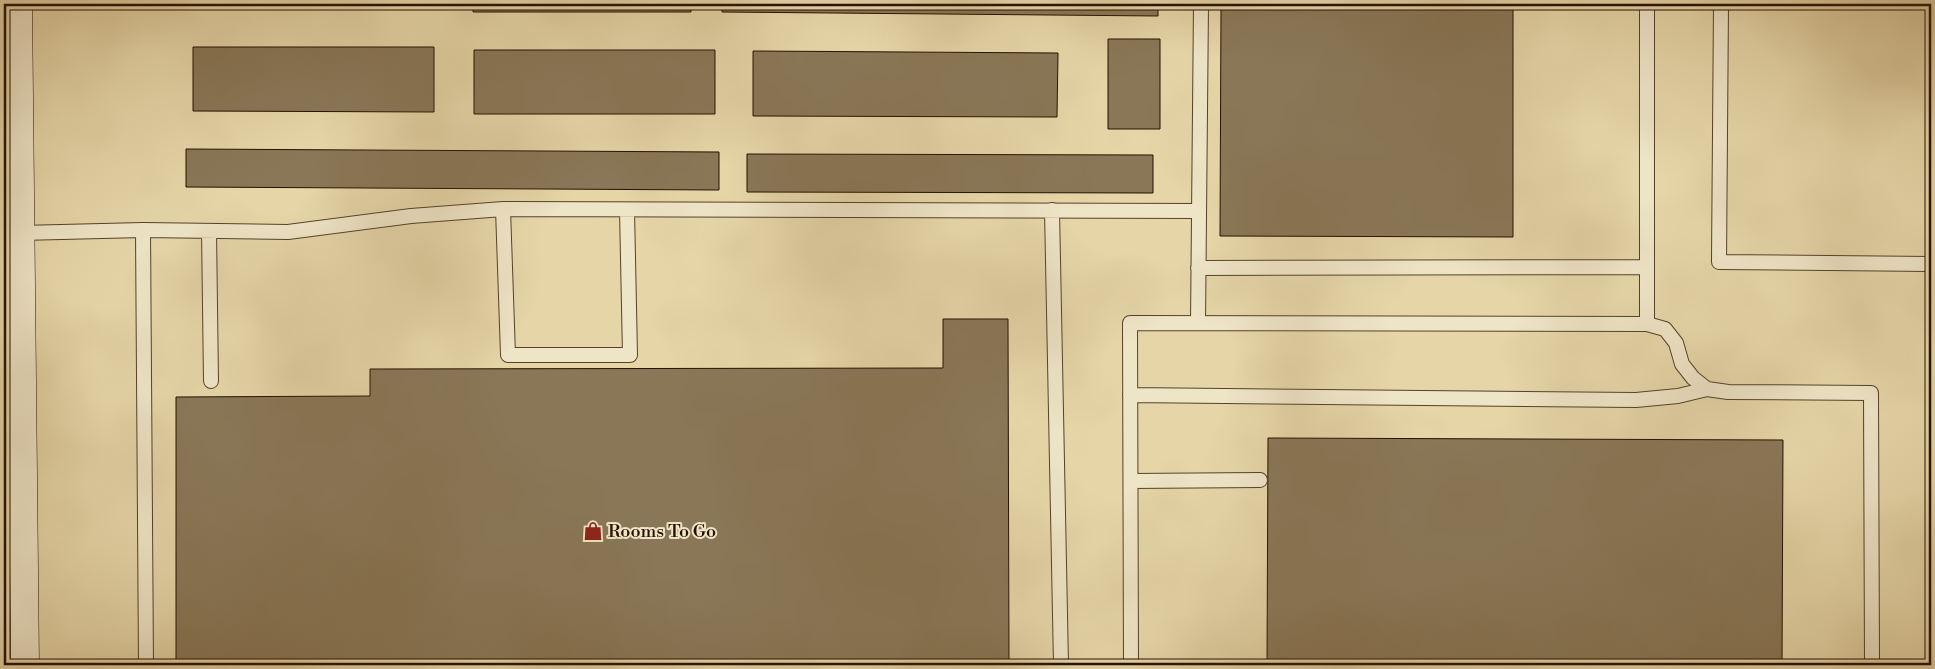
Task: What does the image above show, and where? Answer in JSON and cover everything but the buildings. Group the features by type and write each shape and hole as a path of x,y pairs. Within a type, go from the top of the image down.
{"main road":[{"path":"18,4 25,665"}],"lane":[{"path":"1198,323 1201,4"},
{"path":"1647,4 1647,324"},
{"path":"1721,4 1720,262 1931,264"},
{"path":"20,233 143,230 288,232 411,216 503,209 1199,212"},
{"path":"503,209 508,355 630,355 627,210"},
{"path":"1052,210 1061,665"},
{"path":"143,230 146,665"},
{"path":"209,231 211,381"},
{"path":"1198,268 1647,267"},
{"path":"1131,665 1130,323 1647,324 1665,329 1676,343 1682,364 1693,378 1706,389"},
{"path":"1130,396 1636,400 1678,396 1706,389 1728,392 1871,393 1872,665"},
{"path":"1131,481 1260,480"}],"place":[{"name":"Rooms To Go","path":"593,531"}]}
